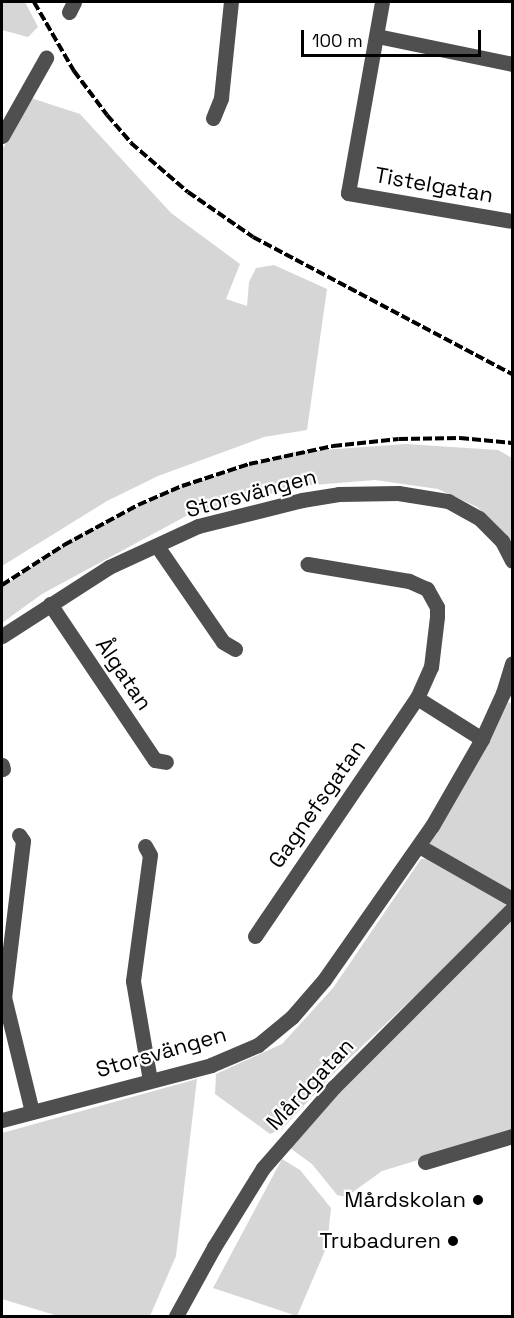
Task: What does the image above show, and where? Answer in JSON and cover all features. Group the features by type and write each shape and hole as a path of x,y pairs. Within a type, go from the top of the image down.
{"street":[{"path":"213,118 221,98 231,2"},
{"path":"382,2 377,36 513,64"},
{"name":"Tistelgatan","path":"377,36 348,193 513,221"},
{"path":"2,136 46,58"},
{"name":"Storsvängen","path":"2,636 109,567 198,526 302,500 339,494 398,493 448,501 479,518 502,541 513,561"},
{"path":"157,546 223,642 235,649"},
{"name":"Gagnefsgatan","path":"255,936 266,908 417,698 431,667 437,606 427,589 409,581 307,564"},
{"name":"Ålgatan","path":"50,604 155,760 166,762"},
{"name":"Storsvängen","path":"2,1120 211,1065 258,1045 292,1017 324,980 419,846 482,739 503,693 513,663"},
{"path":"417,698 482,739"},
{"path":"19,835 23,841 4,997 32,1112"},
{"path":"146,846 150,855 133,981 150,1080"},
{"path":"419,846 513,899"},
{"name":"Mårdgatan","path":"176,1317 214,1247 263,1168 334,1087 513,909"},
{"path":"425,1162 513,1136"}],"shaded area":[{"path":"2,2 25,2 38,27 28,37 2,30"},
{"path":"31,98 80,114 171,213 240,264 226,299 247,306 249,282 256,268 274,265 327,289 307,430 264,437 158,476 107,501 2,566 2,150"},
{"path":"406,444 498,450 512,458 512,550 506,536 477,507 438,489 375,480 301,486 188,515 42,594 2,623 2,587 67,541 175,488 294,452"},
{"path":"505,700 512,704 512,893 432,849 429,840"},
{"path":"431,858 505,900 506,910 337,1070 282,1129 270,1134 215,1094 216,1074 282,1044 333,988 421,859"},
{"path":"512,915 512,1132 382,1171 346,1197 337,1195 312,1164 290,1148 348,1082"},
{"path":"197,1079 176,1256 150,1316 58,1316 2,1299 2,1133"},
{"path":"282,1159 300,1170 331,1208 327,1246 297,1316 213,1288"}],"railway":[{"path":"34,2 74,71 107,115 131,143 188,192 253,237 512,374"},
{"path":"2,585 64,545 138,505 182,486 249,464 333,446 399,439 460,438 512,443"}],"place":[{"name":"Mårdskolan","path":"478,1200"},
{"name":"Trubaduren","path":"453,1241"}]}
